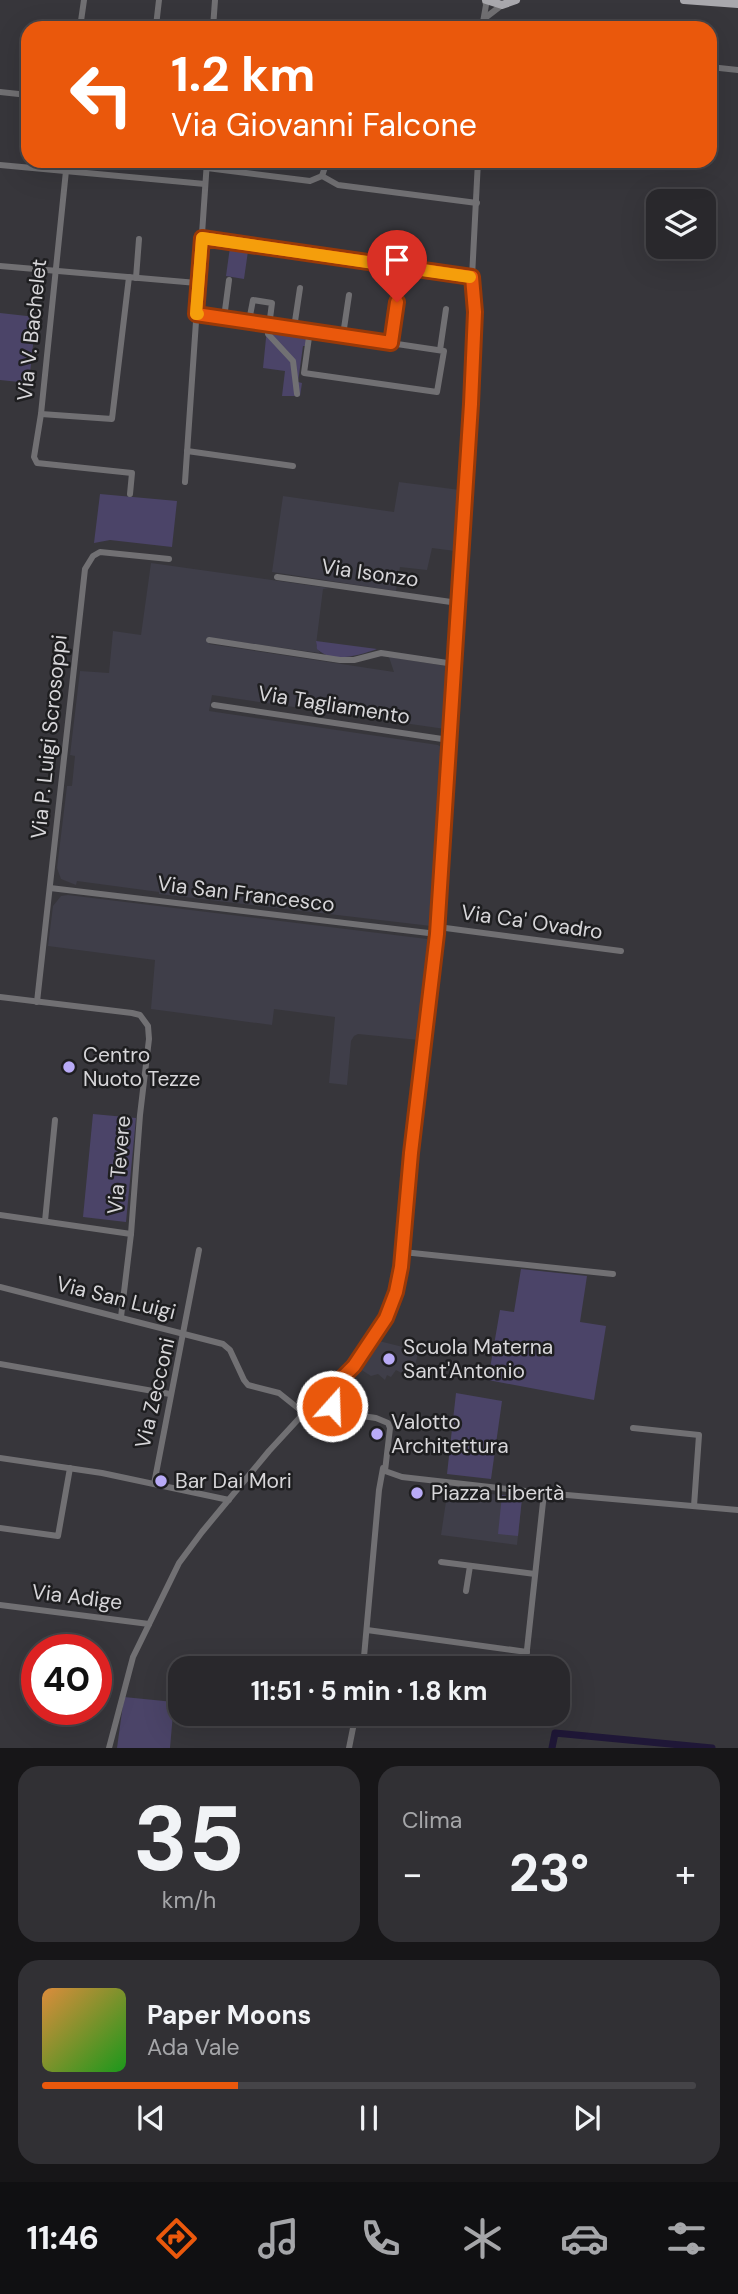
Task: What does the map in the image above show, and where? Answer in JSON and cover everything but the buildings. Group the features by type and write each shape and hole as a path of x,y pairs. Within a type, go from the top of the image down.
{"main road":[{"path":"485,0 502,5 516,0"},
{"path":"684,0 738,4"}],"street":[{"path":"81,21 84,0"},
{"path":"157,21 159,0"},
{"path":"213,21 215,0"},
{"path":"484,21 485,0"},
{"path":"485,18 502,5"},
{"path":"717,67 738,70"},
{"path":"0,92 21,94"},
{"path":"0,165 21,167"},
{"path":"33,168 205,184"},
{"name":"Via V. Bachelet","path":"66,168 41,414 112,419 132,277"},
{"path":"185,482 207,168"},
{"path":"231,168 310,181 322,176 325,168"},
{"path":"325,1405 330,1390 354,1366 386,1318 396,1292 403,1252 411,1153 437,930 475,312 472,277 478,168"},
{"path":"322,176 338,185 477,203"},
{"path":"202,238 472,277"},
{"path":"132,277 139,239"},
{"path":"0,265 197,283"},
{"path":"224,318 229,279"},
{"path":"294,328 300,288"},
{"path":"343,335 349,295"},
{"path":"249,321 253,300 272,303 268,332 295,365 298,394"},
{"path":"391,343 397,302"},
{"path":"440,350 446,309"},
{"path":"196,314 310,330 444,351 437,392 304,373 310,330"},
{"path":"41,414 34,457 37,463 132,473 130,494"},
{"path":"187,451 293,466"},
{"name":"Via P. Luigi Scrosoppi","path":"37,1002 85,569 93,556 100,552 169,559"},
{"name":"Via Isonzo","path":"277,577 458,603"},
{"path":"209,640 340,660 354,660 381,653 454,664"},
{"name":"Via Tagliamento","path":"214,705 449,740"},
{"name":"Via San Francesco","path":"50,888 437,930"},
{"name":"Via Ca' Ovadro","path":"437,930 621,951"},
{"path":"0,998 37,1002"},
{"name":"Via Tevere","path":"37,1002 132,1013 142,1017 148,1026 131,1234 121,1317"},
{"path":"45,1221 55,1120"},
{"path":"0,1215 131,1234"},
{"name":"Via San Luigi","path":"0,1287 183,1332 199,1250"},
{"path":"403,1252 613,1275"},
{"name":"Via Zecconi","path":"154,1484 183,1332 223,1344 230,1350 248,1385 279,1393 307,1411"},
{"path":"0,1364 170,1394"},
{"path":"109,1748 133,1657 179,1563 252,1471 307,1411 325,1405"},
{"path":"325,1405 338,1414 352,1413 376,1418 388,1423 390,1428 379,1490 364,1656"},
{"path":"633,1428 699,1435 694,1506"},
{"path":"0,1458 70,1468 229,1500"},
{"path":"384,1466 384,1471 402,1477 738,1510"},
{"path":"0,1528 58,1536 70,1468"},
{"path":"526,1656 544,1493"},
{"path":"441,1562 535,1574"},
{"path":"466,1591 470,1566"},
{"name":"Via Adige","path":"0,1605 149,1624"},
{"path":"367,1630 527,1652"},
{"path":"349,1748 353,1726"}],"shaded area":[{"path":"230,247 248,251 244,279 226,276"},
{"path":"0,313 36,317 29,383 0,380"},
{"path":"267,328 309,334 307,346 303,346 298,382 302,383 300,396 282,396 285,371 263,368"},
{"path":"399,482 460,490 455,551 432,548 427,570 400,567 396,591 272,572 283,496 394,512"},
{"path":"100,494 177,501 172,547 110,540 94,543"},
{"path":"151,563 329,588 323,589 316,645 320,653 210,638 209,644 394,672 389,657 450,668 445,729 212,695 209,711 438,745 442,748 431,926 159,894 77,881 76,885 61,879 57,868 67,786 72,786 75,756 70,755 80,671 109,673 113,631 141,635"},
{"path":"316,641 377,649 346,657 330,656 317,649"},
{"path":"61,896 427,939 431,944 419,1040 358,1034 351,1041 347,1085 329,1083 335,1017 274,1009 272,1025 151,1009 155,960 48,946 53,906"},
{"path":"93,1114 136,1118 126,1222 83,1217"},
{"path":"521,1269 587,1276 580,1322 606,1326 594,1400 488,1380 500,1310 514,1312"},
{"name":"Scuola Materna Sant'Antonio","path":"375,1340 419,1351 411,1378 396,1370 391,1377 387,1375 385,1380 378,1374 371,1376 357,1367"},
{"path":"456,1393 502,1401 491,1479 447,1474"},
{"path":"448,1488 522,1498 517,1545 441,1535"},
{"path":"502,1495 522,1498 518,1536 498,1534"},
{"path":"124,1697 168,1701 168,1726 172,1726 170,1748 117,1748"}],"waterway":[{"path":"552,1748 555,1733 712,1748"}],"slow traffic":[{"path":"198,314 197,283 202,238 470,277"}],"place":[{"name":"Centro Nuoto Tezze","path":"69,1067"},
{"name":"Scuola Materna Sant'Antonio","path":"389,1359"},
{"name":"Valotto Architettura","path":"377,1434"},
{"name":"Bar Dai Mori","path":"161,1481"},
{"name":"Piazza Libertà","path":"417,1493"}],"route":[{"path":"332,1406 330,1390 354,1366 386,1318 396,1292 401,1267 407,1188 437,934 471,404 475,312 472,277 202,238 196,314 391,343 397,302"}]}
